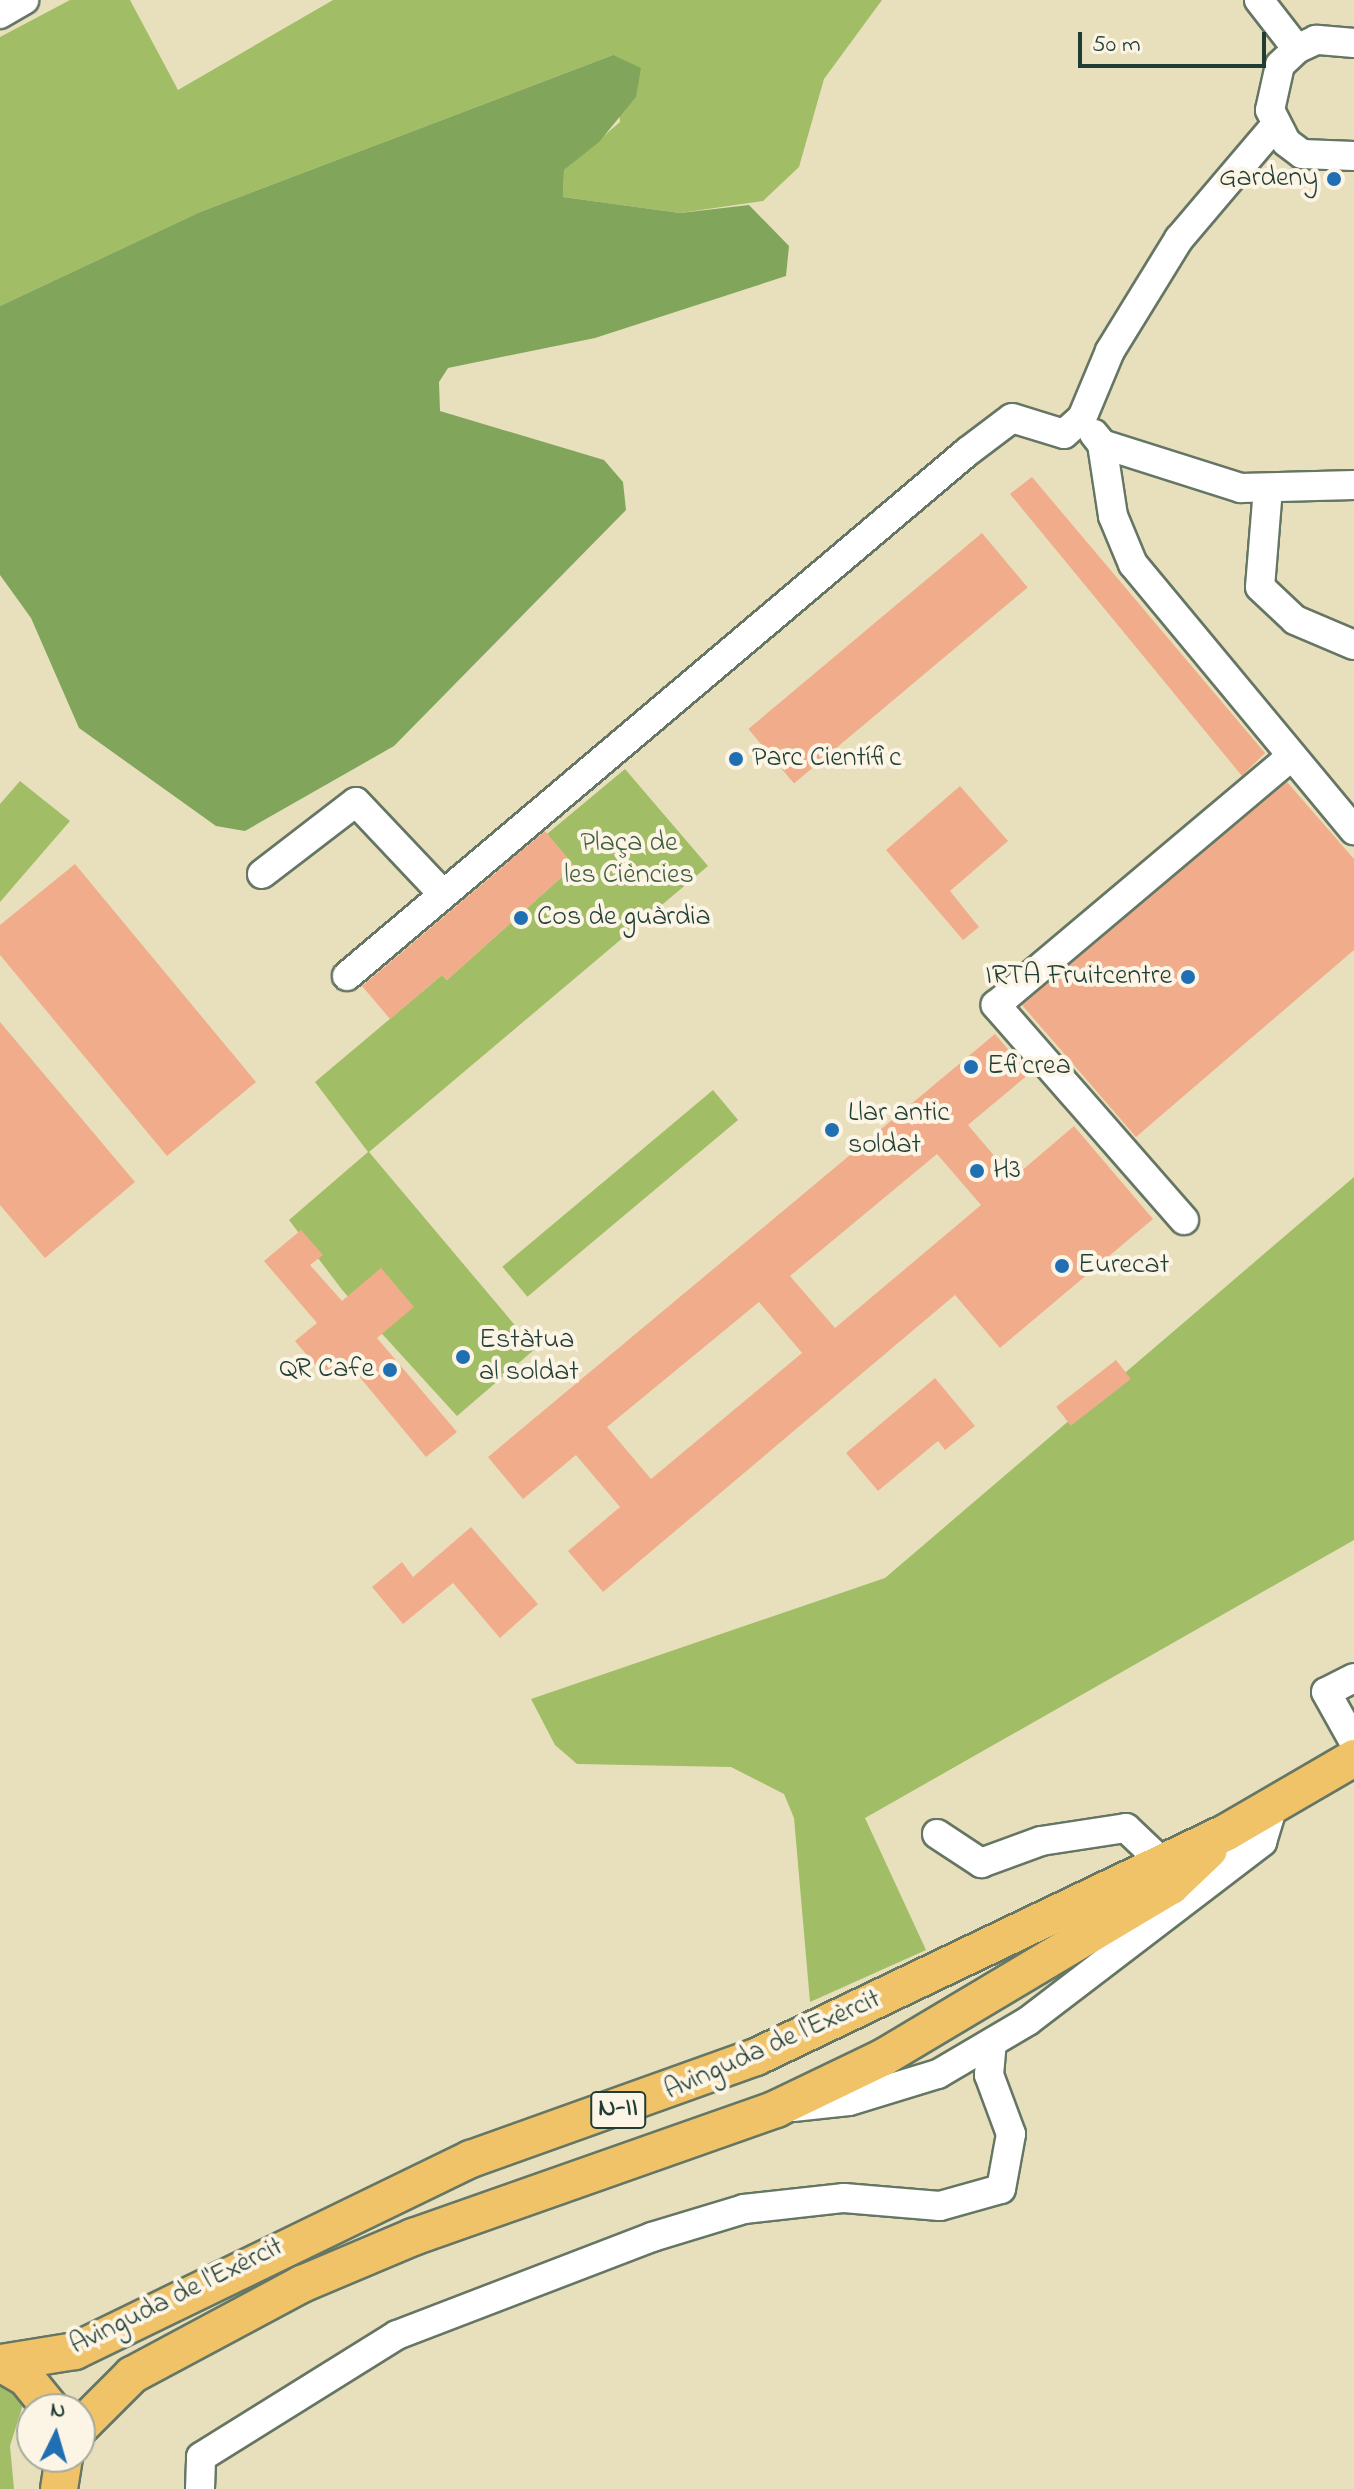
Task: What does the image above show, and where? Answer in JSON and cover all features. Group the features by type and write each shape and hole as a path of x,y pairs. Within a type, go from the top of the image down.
{"main road":[{"name":"Avinguda de l'Exèrcit","path":"0,2363 75,2351 471,2159 756,2057 1227,1832 1354,1758"},
{"name":"Avinguda de l'Exèrcit","path":"96,2411 132,2375 302,2284 413,2237 776,2109 966,2012 1171,1886 1227,1832"},
{"name":"N-II","path":"0,2363 40,2393"}],"street":[{"path":"0,14 24,0"},
{"path":"1259,0 1297,49"},
{"path":"1354,43 1316,40 1297,49 1271,87 1275,126 1302,154 1354,156"},
{"path":"1073,426 1110,351 1179,239 1275,126"},
{"path":"347,976 442,893 1012,418 1073,426 1102,444 1241,488 1354,485"},
{"path":"1102,444 1113,516 1133,564 1354,830"},
{"path":"1268,488 1260,587 1295,620 1354,645"},
{"path":"1184,1220 996,1005 1291,757"},
{"path":"262,874 356,802 442,893"},
{"path":"1354,1678 1326,1692 1354,1742"},
{"path":"776,2109 849,2101 938,2074 992,2043 1262,1842 1273,1805"},
{"path":"937,1834 981,1863 1041,1841 1126,1828 1162,1862"},
{"path":"200,2489 201,2457 397,2335 652,2237 744,2209 844,2198 940,2206 1001,2189 1011,2134 999,2111 989,2075 992,2043"},
{"path":"938,2074 969,2083 999,2111"}],"green space":[{"path":"70,0 130,0 178,90 333,0 882,0 824,79 799,167 763,201 680,213 563,197 564,170 620,122 613,55 200,212 0,306 0,37"},
{"path":"613,55 641,68 636,97 599,142 564,170 563,197 680,213 749,205 789,246 786,276 595,338 448,368 439,382 440,411 604,460 623,482 626,510 394,746 245,831 216,826 79,728 31,618 0,575 0,306 200,212"},
{"name":"Plaça de les Ciències","path":"625,769 708,866 369,1152 535,1349 457,1416 343,1291 289,1220 368,1152 315,1082 442,975 447,980 574,866 547,834"},
{"path":"20,781 70,821 0,902 0,804"},
{"path":"713,1090 738,1120 527,1297 502,1267"},
{"path":"1354,1177 1354,1540 865,1818 926,1950 810,2002 794,1818 784,1794 731,1767 577,1764 555,1745 531,1699 885,1578"},
{"path":"0,2377 19,2393 16,2393 16,2427 10,2446 14,2489 0,2489"}],"building":[{"path":"1032,477 1265,753 1242,776 1010,494"},
{"path":"982,533 1028,587 794,783 748,729"},
{"name":"IRTA Fruitcentre","path":"1287,782 1354,859 1354,950 1136,1137 1022,1005"},
{"path":"960,786 1008,841 950,891 979,927 963,940 886,850"},
{"path":"545,831 574,866 447,980 442,975 390,1019 362,986"},
{"path":"75,864 256,1082 167,1156 0,955 0,925"},
{"path":"0,1022 135,1182 45,1258 0,1205"},
{"path":"995,1034 1029,1074 968,1125 1013,1178 1074,1126 1153,1219 1000,1348 955,1295 603,1592 568,1551 620,1507 576,1455 523,1499 488,1457","holes":["937,1154 981,1205 835,1328 790,1276","759,1302 802,1353 651,1479 607,1427"]},
{"path":"301,1230 323,1255 310,1265 342,1301 381,1268 414,1307 377,1338 457,1432 426,1457 348,1363 328,1380 295,1341 317,1323 264,1261"},
{"path":"1116,1360 1131,1379 1071,1426 1056,1407"},
{"path":"935,1378 975,1426 945,1450 938,1441 878,1491 846,1453"},
{"path":"471,1527 538,1604 500,1638 453,1583 403,1624 372,1587 402,1562 413,1577"}],"place":[{"name":"Gardeny","path":"1334,179"},
{"name":"Parc Científic","path":"736,759"},
{"name":"Cos de guàrdia","path":"521,918"},
{"name":"IRTA Fruitcentre","path":"1188,977"},
{"name":"Eficrea","path":"971,1067"},
{"name":"Llar antic soldat","path":"832,1130"},
{"name":"H3","path":"977,1171"},
{"name":"Eurecat","path":"1062,1266"},
{"name":"Estàtua al soldat","path":"463,1357"},
{"name":"QR Cafe","path":"390,1370"}]}
